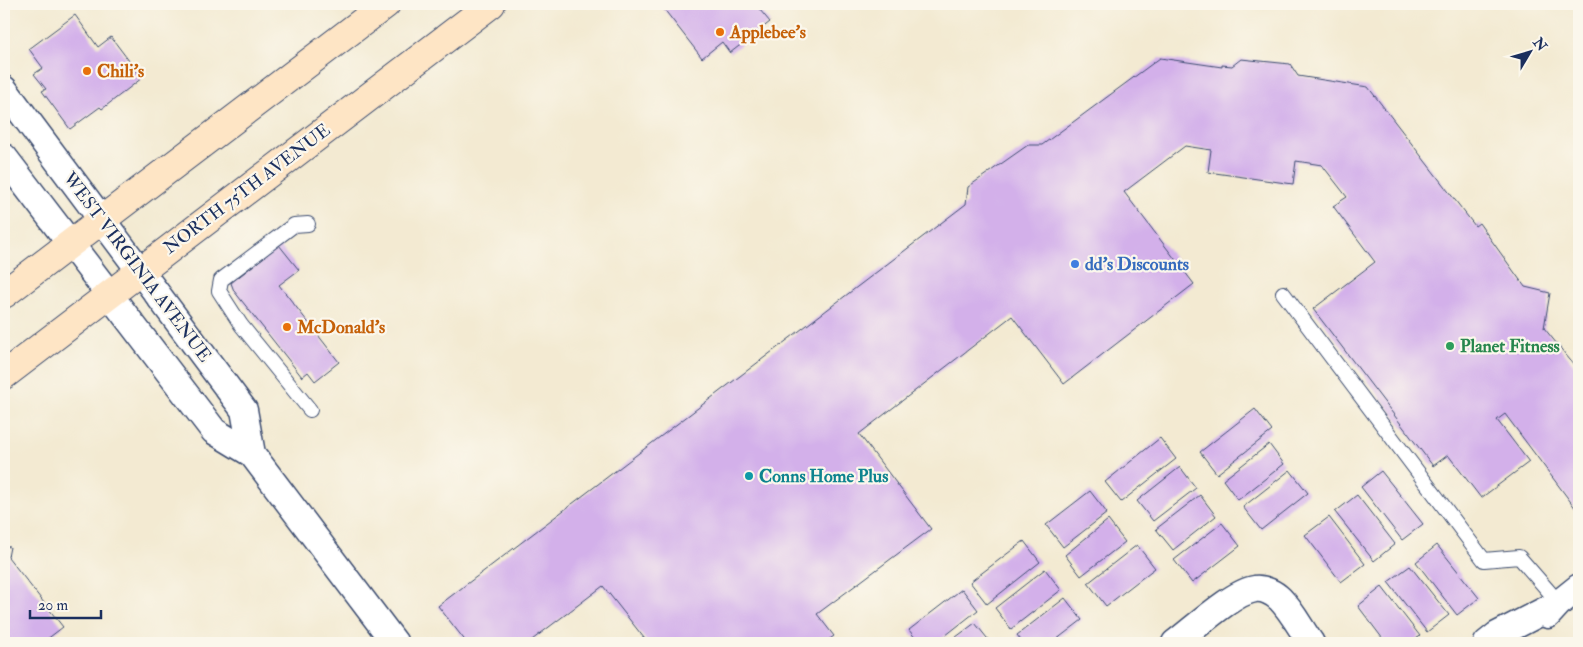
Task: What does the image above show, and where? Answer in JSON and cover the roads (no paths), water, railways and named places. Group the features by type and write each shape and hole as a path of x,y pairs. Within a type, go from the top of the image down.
{"main road":[{"path":"4,294 386,4"},
{"name":"NORTH 75TH AVENUE","path":"4,374 491,4"}],"street":[{"name":"WEST VIRGINIA AVENUE","path":"4,89 244,410 252,454"},
{"name":"WEST VIRGINIA AVENUE","path":"4,157 214,431 252,454 395,643"},
{"path":"1521,643 1559,603 1579,587"},
{"path":"1175,643 1234,598 1245,592 1257,589 1269,591 1280,598 1311,643"},
{"path":"1487,643 1559,603"}],"lane":[{"path":"308,224 294,225 278,236 221,280 219,291 241,325 310,410"},
{"path":"1283,293 1484,560 1519,557 1559,603"}],"place":[{"name":"Applebee's","path":"720,32"},
{"name":"Chili's","path":"87,71"},
{"name":"dd's Discounts","path":"1075,264"},
{"name":"McDonald's","path":"287,327"},
{"name":"Planet Fitness","path":"1450,346"},
{"name":"Conns Home Plus","path":"749,476"}]}
